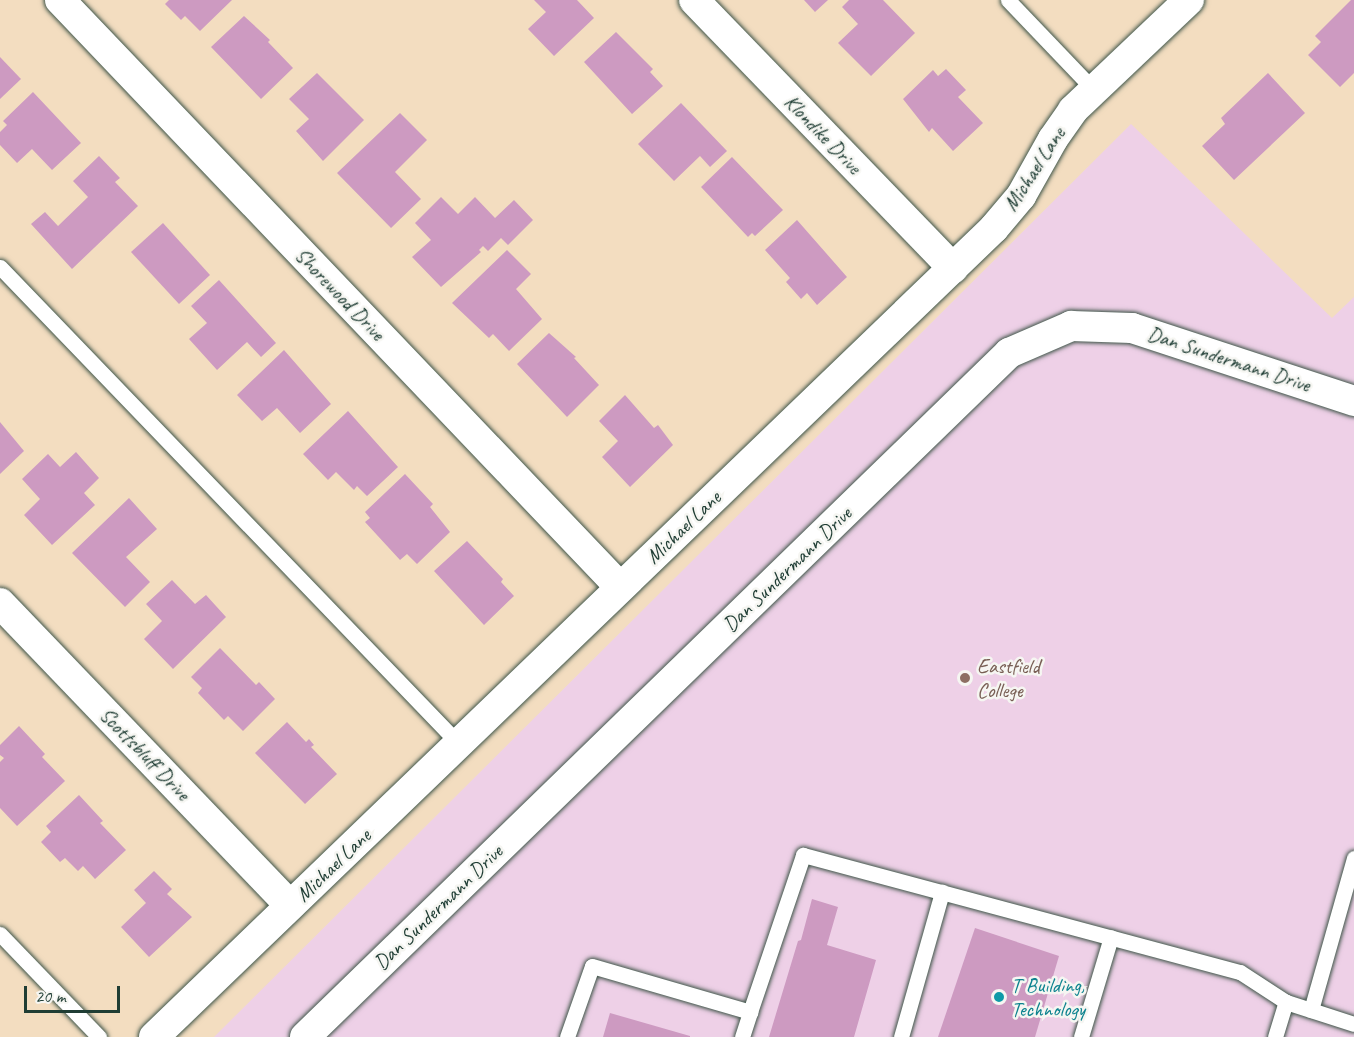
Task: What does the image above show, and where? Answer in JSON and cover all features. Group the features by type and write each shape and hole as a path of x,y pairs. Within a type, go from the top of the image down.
{"street":[{"name":"Shorewood Drive","path":"60,0 620,587"},
{"name":"Klondike Drive","path":"694,0 952,268"},
{"name":"Michael Lane","path":"154,1037 994,228 1021,196 1053,139 1073,110 1189,0"},
{"name":"Dan Sundermann Drive","path":"305,1037 1009,353 1071,326 1132,328 1354,400"},
{"name":"Scottsbluff Drive","path":"0,603 290,905"}],"lane":[{"path":"1008,0 1094,90"},
{"path":"0,267 459,744"},
{"path":"742,1037 804,855 1240,972 1286,1002 1354,1024"},
{"path":"1311,1010 1354,858"},
{"path":"901,1037 942,892"},
{"path":"0,934 99,1037"},
{"path":"1081,1037 1111,937"},
{"path":"567,1037 592,966 750,1012"},
{"path":"1275,1037 1286,1002"}],"shaded area":[{"name":"Eastfield College","path":"1131,124 1332,318 1354,297 1354,1037 214,1037"}],"building":[{"path":"169,0 232,0 200,31 185,16 181,20 165,4"},
{"path":"534,0 577,0 594,18 554,56 528,29 546,12"},
{"path":"804,0 828,0 815,12"},
{"path":"849,0 883,0 915,33 871,76 838,43 858,24 842,7"},
{"path":"1351,0 1354,0 1354,73 1340,87 1308,55 1321,42 1315,36"},
{"path":"244,16 270,40 268,42 293,68 261,99 211,47"},
{"path":"616,32 653,69 650,72 663,86 632,114 584,62"},
{"path":"0,57 21,79 0,99"},
{"path":"946,69 966,90 958,97 983,123 953,151 932,128 929,132 903,99 933,70 938,76"},
{"path":"317,73 364,120 323,161 296,131 309,119 289,99"},
{"path":"1268,73 1305,113 1234,180 1202,146 1225,124 1221,118"},
{"path":"33,92 81,143 52,170 32,149 17,163 0,145 0,132 7,125 3,121"},
{"path":"681,103 727,151 710,167 700,156 674,181 638,144"},
{"path":"400,113 427,140 395,172 421,199 391,228 337,173"},
{"path":"99,156 120,178 115,182 138,206 72,269 31,224 45,212 58,226 88,197 73,181"},
{"path":"732,157 783,210 755,236 752,233 748,237 701,187"},
{"path":"441,197 458,214 475,197 495,218 514,200 533,220 508,245 501,238 488,251 483,246 479,250 481,252 441,287 412,257 431,240 415,223"},
{"path":"797,220 847,277 817,305 807,293 801,299 786,282 790,278 765,250"},
{"path":"163,223 210,275 179,304 131,252"},
{"path":"507,250 531,274 516,289 542,319 509,351 493,334 489,338 452,303"},
{"path":"219,280 276,343 261,357 247,342 217,370 189,339 207,323 191,306"},
{"path":"549,333 576,357 574,358 599,385 567,417 517,364"},
{"path":"284,350 331,404 300,433 277,408 262,421 237,395"},
{"path":"625,395 654,428 658,425 673,445 630,487 602,457 618,441 599,421"},
{"path":"348,411 398,467 367,496 357,486 354,490 336,472 328,480 303,454"},
{"path":"0,422 24,451 0,474"},
{"path":"76,452 99,478 84,493 95,505 52,545 24,515 40,499 22,479 48,454 60,467"},
{"path":"405,474 433,504 430,507 450,532 417,564 407,554 400,560 365,522 370,518 365,512"},
{"path":"129,498 157,529 126,557 150,582 125,607 72,553"},
{"path":"467,541 503,579 501,582 514,596 484,625 434,571"},
{"path":"172,580 195,604 206,595 226,617 173,669 144,639 162,621 146,604"},
{"path":"220,648 256,685 259,682 275,699 243,731 228,716 224,720 198,693 202,688 191,677"},
{"path":"287,722 306,742 309,739 314,745 311,747 337,774 305,804 255,753"},
{"path":"19,726 45,754 42,757 65,781 17,826 0,808 0,762 4,758 0,755 0,745"},
{"path":"79,795 103,821 100,823 126,850 95,879 83,866 78,871 65,858 60,862 41,842 51,832 46,826"},
{"path":"154,871 172,889 167,894 192,917 149,957 121,927 146,903 134,890"},
{"path":"812,899 838,907 827,945 876,960 854,1037 769,1037 798,941 801,940"},
{"name":"T Building, Technology","path":"975,928 1059,956 1035,1037 938,1037"},
{"path":"610,1013 690,1036 690,1037 603,1037"}],"place":[{"name":"Eastfield College","path":"965,678"},
{"name":"T Building, Technology","path":"999,997"}]}
